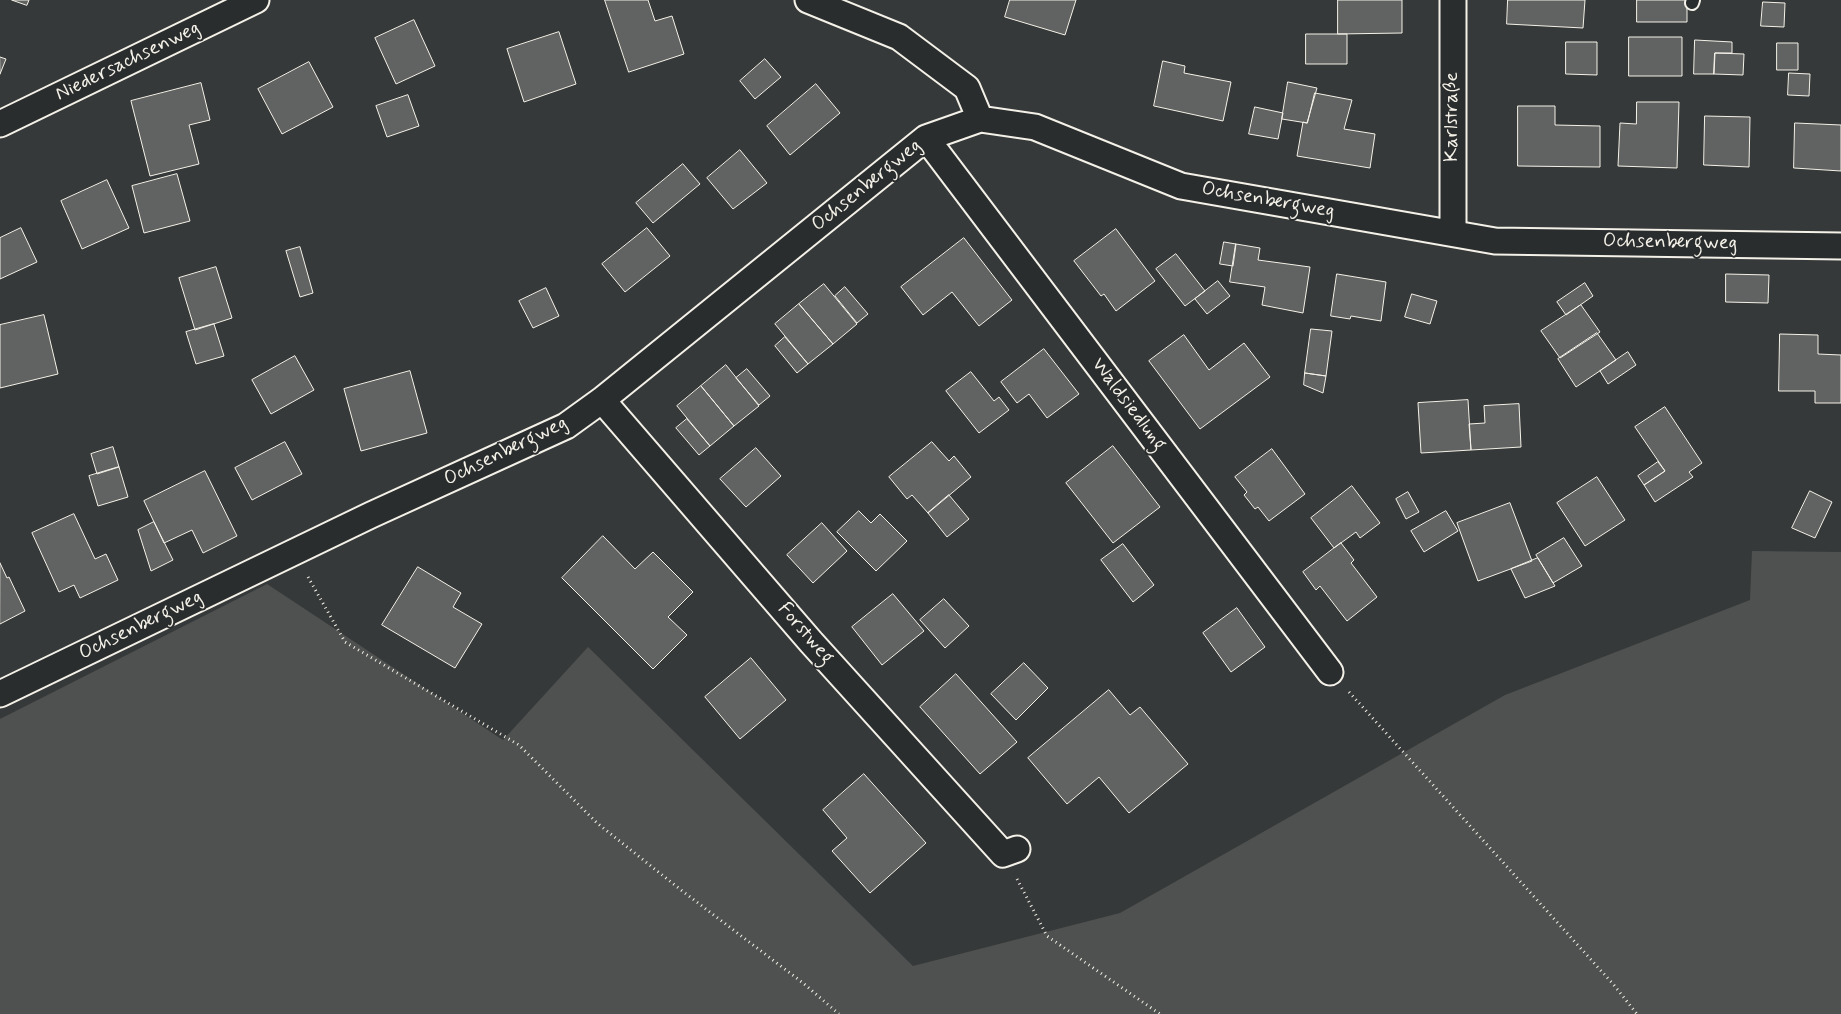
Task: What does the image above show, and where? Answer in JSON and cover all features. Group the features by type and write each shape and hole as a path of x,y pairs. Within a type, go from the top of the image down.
{"street":[{"name":"Niedersachsenweg","path":"0,124 256,0"},
{"path":"808,0 899,37 968,88 980,119"},
{"name":"Karlstraße","path":"1453,0 1453,233"},
{"name":"Ochsenbergweg","path":"0,694 294,552 566,426 602,400 926,138 980,119 1035,127 1181,186 1495,241 1841,246"},
{"name":"Waldsiedlung","path":"926,138 1330,672"},
{"name":"Forstweg","path":"602,400 811,642 1010,852"}],"path":[{"path":"294,552 345,642 519,745 597,823 681,890 803,982 839,1014"},
{"path":"1330,672 1613,984 1637,1014"},
{"path":"1010,852 1047,936 1160,1014"}],"shaded area":[{"path":"1752,551 1841,552 1841,1014 0,1014 0,719 267,584 503,740 588,647 913,966 1120,913 1505,695 1750,600"}],"building":[{"path":"12,0 29,0 27,5"},
{"path":"605,0 648,0 655,21 672,16 684,54 629,72"},
{"path":"1010,0 1076,0 1065,35 1005,17"},
{"path":"1338,0 1402,0 1402,33 1338,34"},
{"path":"1508,0 1585,0 1583,28 1507,24"},
{"path":"1637,0 1687,0 1687,22 1637,22"},
{"path":"1763,2 1785,3 1784,27 1761,26"},
{"path":"414,20 435,66 396,84 375,38"},
{"path":"559,32 576,84 524,102 507,49"},
{"path":"1306,34 1347,34 1347,64 1306,64"},
{"path":"1629,37 1682,37 1682,76 1629,76"},
{"path":"1695,40 1732,42 1732,53 1715,53 1714,74 1694,74"},
{"path":"1566,42 1597,42 1597,75 1566,74"},
{"path":"1777,43 1798,43 1798,70 1777,70"},
{"path":"1715,53 1744,54 1743,75 1714,74"},
{"path":"0,57 6,59 0,74"},
{"path":"765,59 781,77 755,99 740,81"},
{"path":"1163,61 1185,66 1184,73 1231,82 1223,121 1154,106"},
{"path":"309,62 333,107 282,134 258,89"},
{"path":"1789,73 1810,74 1809,96 1788,95"},
{"path":"1288,82 1317,88 1307,123 1282,119"},
{"path":"201,83 210,120 189,125 199,164 150,176 131,101"},
{"path":"816,84 840,113 790,155 767,126"},
{"path":"1315,93 1352,100 1344,129 1375,134 1370,168 1297,156 1303,122 1307,123"},
{"path":"408,95 419,126 387,137 376,106"},
{"path":"1637,102 1679,102 1677,168 1618,166 1620,123 1636,124"},
{"path":"1518,106 1555,106 1555,125 1600,126 1600,167 1518,166"},
{"path":"1255,107 1283,113 1278,139 1249,134"},
{"path":"1705,116 1750,117 1749,167 1704,165"},
{"path":"1795,123 1841,125 1841,171 1794,168"},
{"path":"740,150 767,183 733,209 707,178"},
{"path":"683,164 700,184 653,223 636,203"},
{"path":"177,174 190,221 144,233 132,186"},
{"path":"107,180 129,228 82,249 61,201"},
{"path":"21,228 37,262 0,279 0,238"},
{"path":"647,228 670,256 625,292 602,264"},
{"path":"1116,229 1155,281 1116,311 1104,294 1101,296 1074,261"},
{"path":"964,238 1012,300 979,326 952,292 923,315 901,287"},
{"path":"1224,242 1236,244 1233,266 1220,264"},
{"path":"1236,244 1260,248 1258,260 1310,267 1303,313 1262,305 1265,287 1230,282"},
{"path":"300,247 313,293 300,297 286,251"},
{"path":"1176,254 1205,291 1185,306 1156,269"},
{"path":"216,267 232,318 195,330 179,278"},
{"path":"1337,274 1386,282 1381,321 1351,316 1350,319 1331,316"},
{"path":"1726,274 1769,275 1768,303 1726,302"},
{"path":"1218,281 1230,296 1207,314 1195,299"},
{"path":"1585,283 1593,296 1566,315 1557,302"},
{"path":"824,284 857,324 833,344 799,304"},
{"path":"845,287 868,314 857,323 835,296"},
{"path":"546,288 559,316 533,328 519,301"},
{"path":"1412,294 1437,301 1430,324 1405,317"},
{"path":"799,304 833,344 808,364 775,324"},
{"path":"1581,305 1600,332 1560,358 1541,331"},
{"path":"44,315 58,374 0,388 0,325"},
{"path":"214,324 224,356 196,364 186,332"},
{"path":"1311,329 1332,331 1326,376 1305,373"},
{"path":"1597,333 1616,360 1576,387 1558,359"},
{"path":"1780,334 1818,335 1818,354 1841,355 1841,403 1815,403 1815,391 1779,391"},
{"path":"1184,335 1209,370 1244,343 1270,377 1200,429 1149,361"},
{"path":"785,337 808,364 797,373 775,346"},
{"path":"1044,349 1079,394 1047,418 1029,394 1017,403 1001,382"},
{"path":"1628,352 1636,365 1608,384 1600,371"},
{"path":"295,356 314,390 271,414 252,380"},
{"path":"726,365 759,406 734,426 701,386"},
{"path":"747,369 770,396 759,405 736,378"},
{"path":"410,371 427,433 361,451 344,389"},
{"path":"971,372 994,401 999,397 1009,410 979,433 946,391"},
{"path":"1305,373 1326,376 1323,393 1304,385"},
{"path":"701,386 734,426 710,446 677,406"},
{"path":"1468,400 1471,450 1421,453 1418,403"},
{"path":"1519,404 1521,447 1471,450 1469,424 1485,423 1484,406"},
{"path":"1665,407 1702,463 1689,472 1693,477 1655,502 1644,485 1665,471 1635,427"},
{"path":"687,419 710,446 699,455 676,428"},
{"path":"285,442 302,474 252,500 235,468"},
{"path":"932,442 949,461 954,456 971,477 928,513 912,495 907,499 889,477"},
{"path":"1113,446 1160,507 1113,543 1066,483"},
{"path":"113,447 119,467 97,474 91,454"},
{"path":"756,448 781,476 746,507 720,479"},
{"path":"1272,449 1305,494 1269,521 1258,507 1255,509 1244,495 1247,492 1235,477"},
{"path":"1658,462 1665,471 1644,485 1638,476"},
{"path":"119,467 128,497 98,506 89,476"},
{"path":"205,471 237,536 203,553 192,530 164,543 144,501"},
{"path":"1597,477 1625,520 1585,546 1557,503"},
{"path":"1352,486 1380,523 1360,538 1356,532 1334,548 1311,518"},
{"path":"1810,491 1832,502 1815,538 1792,528"},
{"path":"1408,492 1419,512 1406,519 1396,499"},
{"path":"949,495 969,519 947,537 928,513"},
{"path":"1510,503 1532,561 1478,581 1457,523"},
{"path":"859,511 871,523 880,514 907,541 876,571 837,532"},
{"path":"1446,511 1458,531 1424,552 1411,531"},
{"path":"74,514 95,559 106,554 118,580 80,598 74,585 59,592 32,533"},
{"path":"154,522 173,560 151,571 138,530"},
{"path":"822,523 847,551 813,583 787,555"},
{"path":"603,536 635,569 653,552 693,592 668,617 687,635 653,669 562,578"},
{"path":"1564,538 1582,566 1553,583 1536,555"},
{"path":"1341,543 1354,560 1351,563 1377,597 1347,621 1320,586 1316,590 1303,572"},
{"path":"1123,544 1154,585 1133,602 1101,560"},
{"path":"1538,558 1555,586 1525,598 1511,569"},
{"path":"0,563 7,578 9,577 25,611 0,624"},
{"path":"418,567 461,593 453,607 482,624 455,668 382,625"},
{"path":"893,594 924,631 882,665 852,627"},
{"path":"944,599 969,626 945,648 920,620"},
{"path":"1237,608 1265,647 1231,672 1203,633"},
{"path":"751,658 786,700 740,739 705,697"},
{"path":"1024,663 1048,688 1016,720 991,694"},
{"path":"956,674 1017,742 980,774 920,707"},
{"path":"1109,690 1130,715 1140,707 1188,764 1129,813 1099,777 1067,804 1028,758"},
{"path":"864,774 926,843 870,893 832,851 847,838 823,810"}]}
